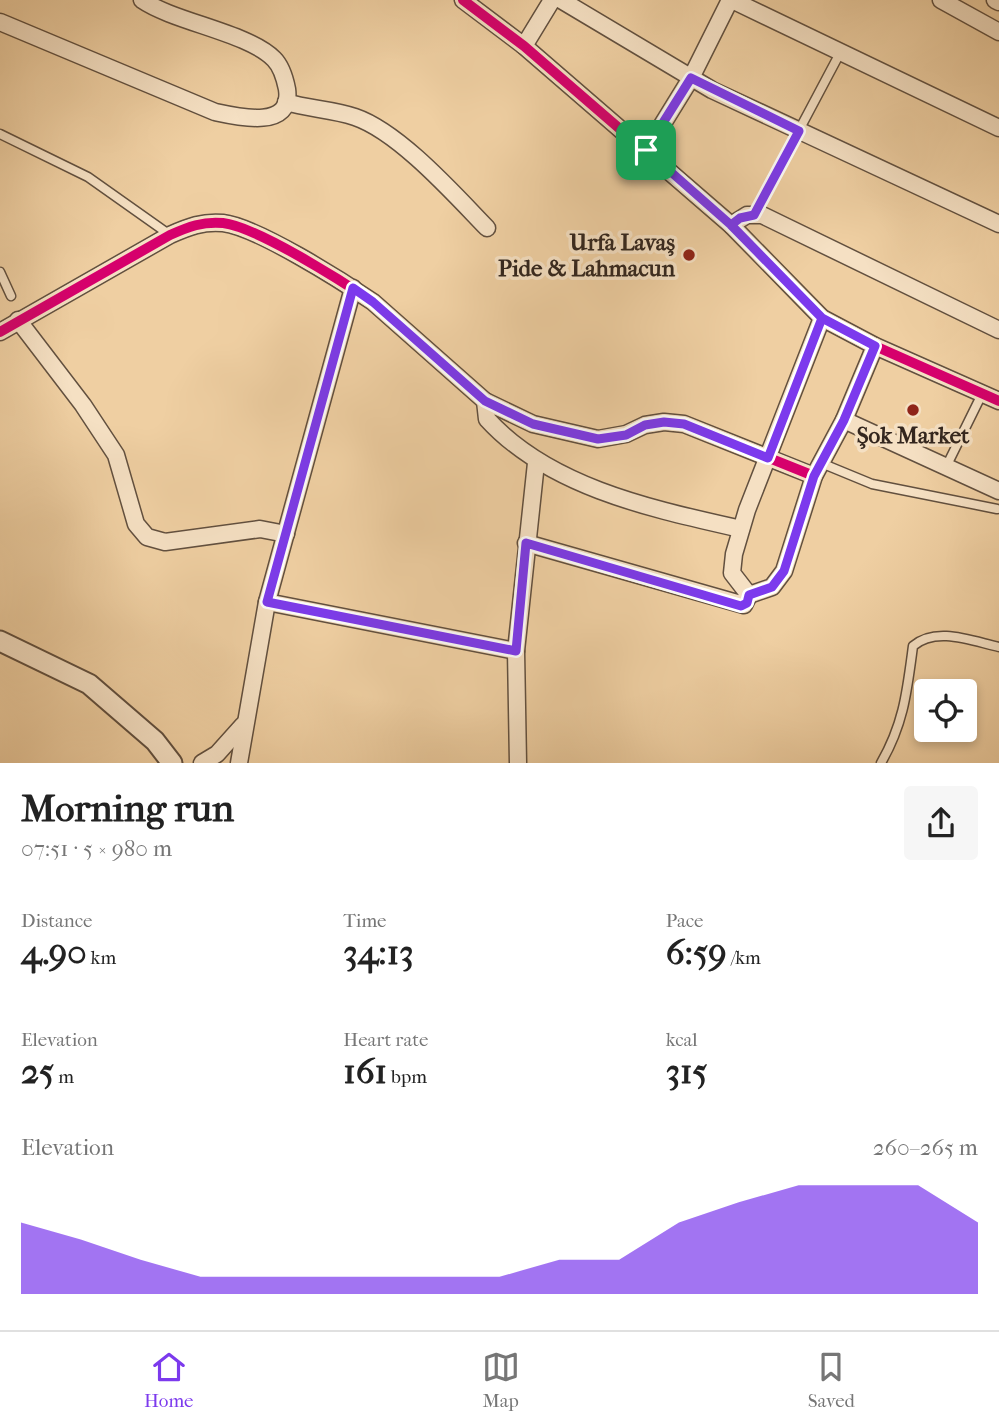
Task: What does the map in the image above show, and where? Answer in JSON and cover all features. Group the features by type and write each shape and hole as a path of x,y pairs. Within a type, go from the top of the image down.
{"street":[{"path":"0,22 215,112 253,120 278,112 286,102 284,77 274,58 249,44 142,0"},
{"path":"463,0 524,46 731,225 822,318 875,346 999,401"},
{"path":"524,46 552,0"},
{"path":"561,0 691,78 999,224"},
{"path":"646,150 691,78 731,0 999,128"},
{"path":"941,0 999,32"},
{"path":"286,102 357,118 387,135 437,178 487,228"},
{"path":"731,225 740,218 754,215 999,331"},
{"path":"0,332 170,235 194,224 222,223 244,228 353,288 373,302 485,401 533,424 598,439 626,435 645,425 664,422 684,424 768,458 818,469"},
{"path":"239,763 243,725 267,602 353,288"},
{"path":"749,595 732,573 734,554 741,529 822,318"},
{"path":"18,320 83,405 116,454 136,524 147,537 165,542 260,529 286,534"},
{"path":"749,595 772,587 784,571 818,469 844,420 875,346"},
{"path":"485,401 487,419 536,463 630,500 741,529"},
{"path":"844,420 999,491"},
{"path":"518,763 516,651 536,463"},
{"path":"526,543 741,606 747,603 749,595"},
{"path":"267,602 516,651"},
{"path":"0,641 89,684 155,741 172,763"},
{"path":"202,763 216,754 243,725"}],"lane":[{"path":"754,215 840,53"},
{"path":"0,134 88,177 170,235"},
{"path":"0,272 11,296"},
{"path":"946,467 982,394"},
{"path":"818,469 872,484 997,509"},
{"path":"881,763 897,735 905,708 913,646 924,638 939,635 999,647"}],"cycle path":[{"path":"463,0 524,46 731,225 822,318 875,346 999,401"},
{"path":"0,332 170,235 196,225 223,223 277,244 373,302 485,401 533,424 598,439 626,434 645,425 664,422 684,424 814,476"}],"place":[{"name":"Urfa Lavaş Pide & Lahmacun","path":"689,255"},
{"name":"Şok Market","path":"913,410"}],"route":[{"path":"646,150 691,78 799,131 754,215 740,218 731,225 776,271 822,318 875,346 844,420 814,476 788,563 779,580 772,587 749,595 747,603 741,606 526,543 516,651 267,602 353,288 373,302 485,401 533,424 598,439 626,435 645,425 664,422 684,424 768,458 822,318 731,225 646,150"}]}
